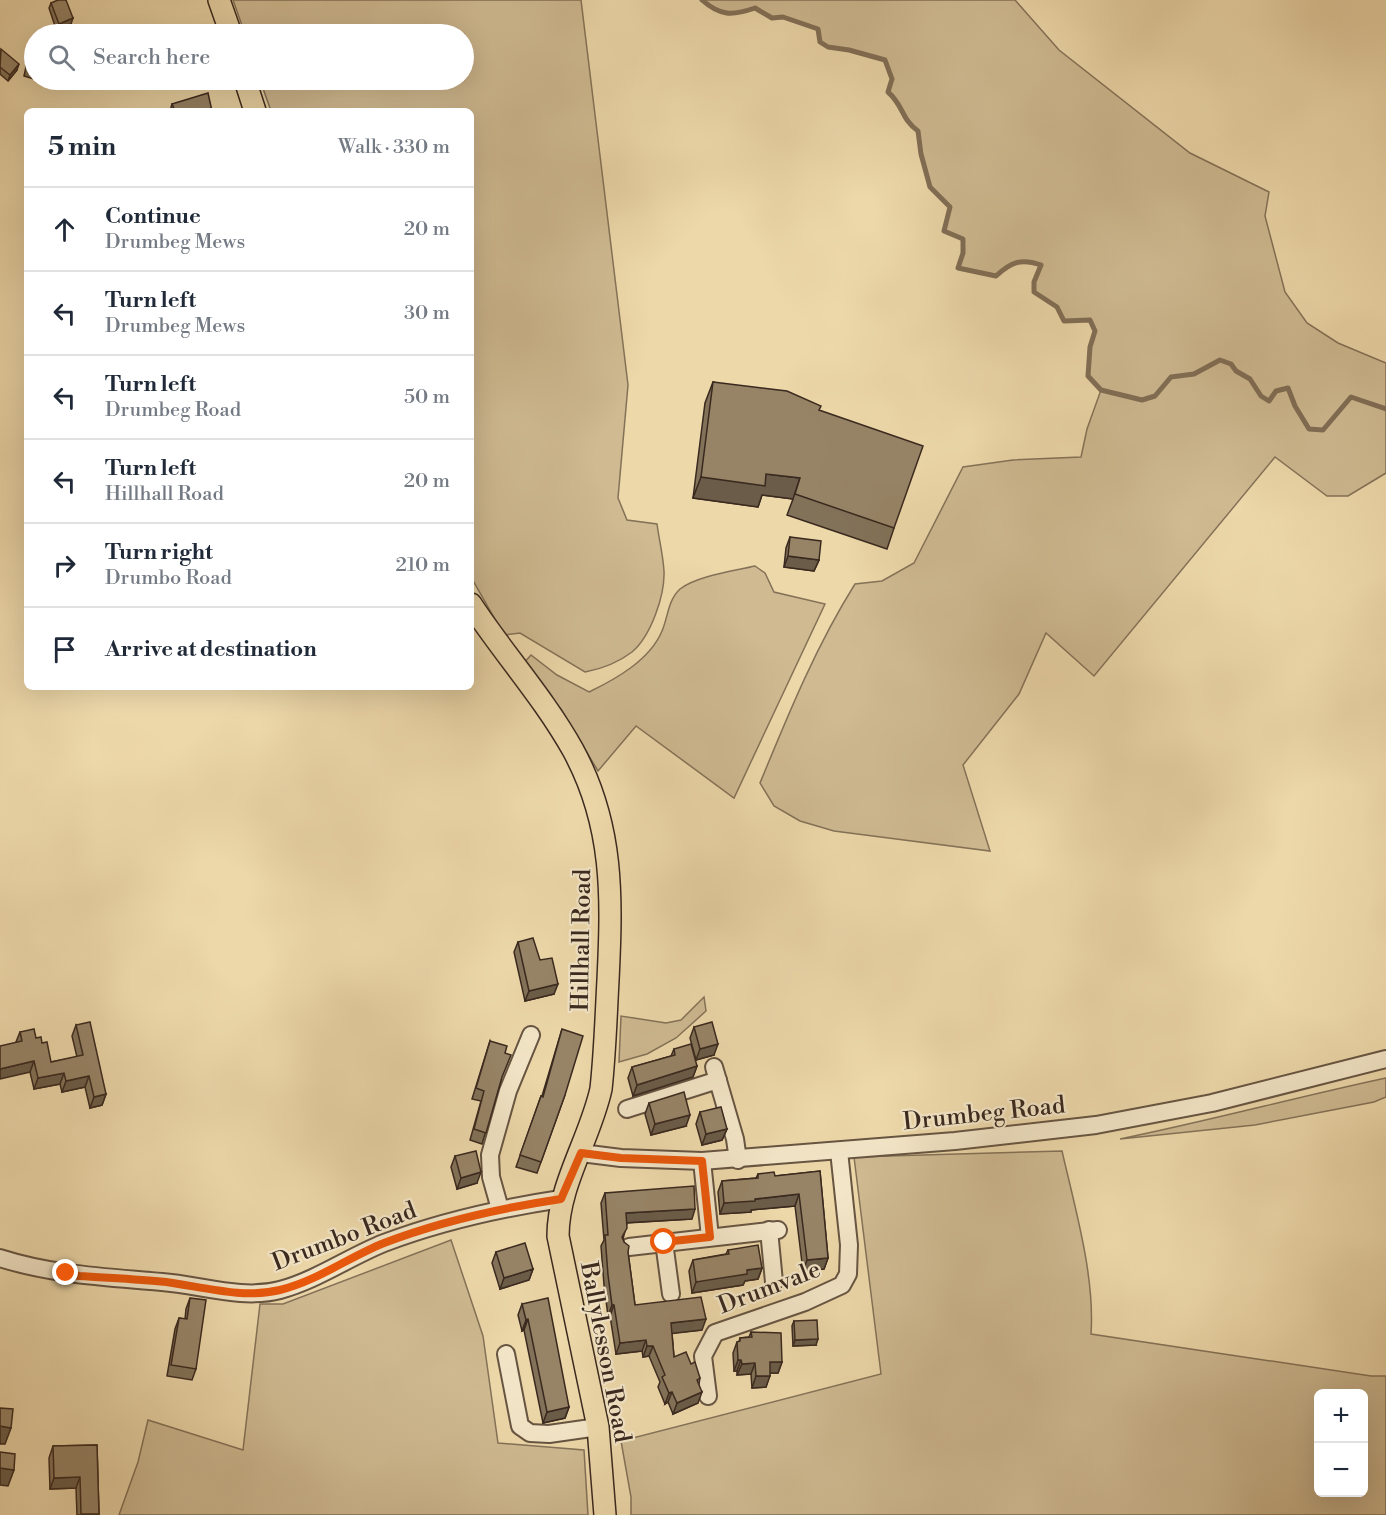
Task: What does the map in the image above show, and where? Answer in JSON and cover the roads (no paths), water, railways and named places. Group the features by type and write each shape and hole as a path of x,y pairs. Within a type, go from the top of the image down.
{"main road":[{"path":"219,0 227,24"},
{"path":"248,90 254,108"},
{"name":"Hillhall Road","path":"474,608 548,710 573,751 602,823 609,864 612,907 604,1063 596,1112 561,1199"},
{"name":"Ballylesson Road","path":"561,1199 558,1236 598,1427 605,1515"}],"street":[{"path":"500,1209 491,1178 490,1155 508,1092 531,1035"},
{"name":"Drumbeg Road","path":"581,1153 621,1158 738,1160 1096,1125 1212,1102 1386,1059"},
{"path":"627,1109 716,1074 735,1139 738,1160"},
{"name":"Drumvale","path":"708,1396 703,1356 715,1333 805,1302 842,1285 848,1274 849,1245 839,1151"},
{"path":"702,1161 710,1237"},
{"name":"Drumbo Road","path":"0,1258 79,1276 164,1282 252,1293 280,1290 383,1244 462,1218 561,1199"},
{"path":"629,1247 773,1230 774,1282"},
{"path":"664,1242 671,1294"},
{"path":"506,1354 520,1426 530,1433 549,1434 598,1427"}],"waterway":[{"path":"702,0 721,12 733,13 755,8 772,18 783,17 818,29 820,42 828,47 885,60 892,79 888,92 897,102 908,122 918,131 921,154 930,187 950,207 944,231 963,239 963,253 958,268 996,276 1007,267 1017,263 1028,262 1041,265 1034,282 1034,292 1057,307 1064,321 1090,320 1095,331 1090,347 1088,376 1101,390 1142,400 1155,396 1171,377 1194,374 1220,360 1231,364 1236,371 1250,379 1261,396 1269,401 1276,391 1288,388 1295,406 1309,429 1323,430 1351,397 1386,409"}]}
